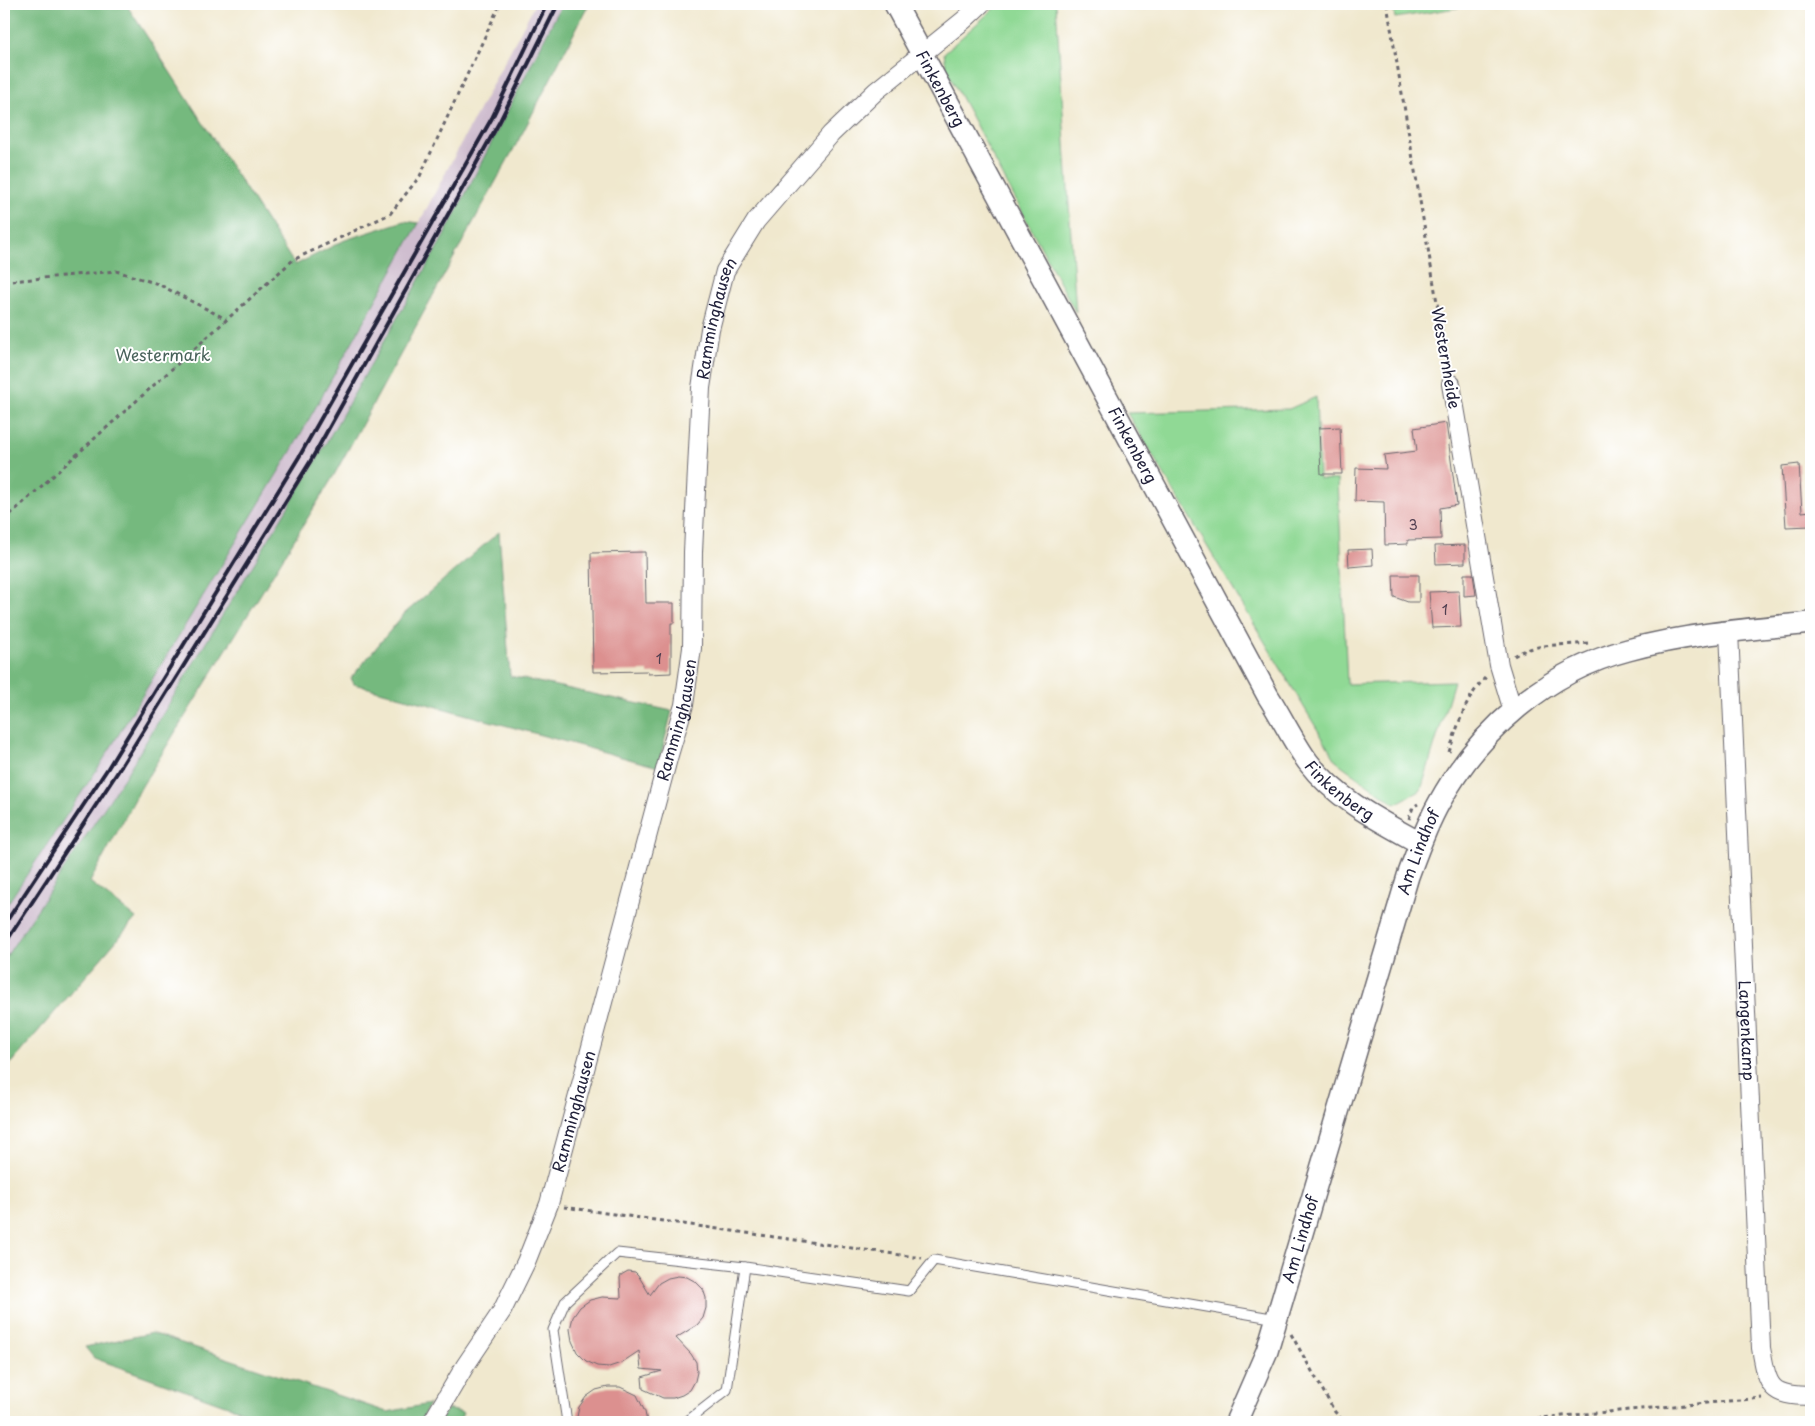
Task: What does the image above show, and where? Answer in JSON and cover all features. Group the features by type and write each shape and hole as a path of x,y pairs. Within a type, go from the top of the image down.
{"street":[{"name":"Finkenberg","path":"895,4 1268,696 1308,762 1331,786 1362,811 1420,843"},
{"name":"Ramminghausen","path":"432,1422 465,1366 502,1310 526,1262 549,1204 668,755 684,705 692,648 693,552 701,388 710,329 725,271 756,221 831,134 876,91 981,4"},
{"name":"Westernheide","path":"1451,384 1499,665 1513,711"},
{"name":"Am Lindhof","path":"1236,1422 1268,1351 1390,933 1420,843 1438,804 1456,775 1480,744 1513,711 1559,679 1595,661 1627,650 1729,631 1811,622"},
{"name":"Langenkamp","path":"1729,631 1761,1348 1766,1375 1775,1390 1789,1396"},
{"path":"1789,1396 1811,1396"}],"lane":[{"path":"566,1422 553,1330 565,1302 617,1253 745,1267 909,1291 934,1260 1277,1319"},
{"path":"686,1422 727,1390 745,1267"}],"path":[{"path":"4,520 293,260 390,214 420,176 500,4"},
{"name":"Westernheide","path":"1387,4 1451,384"},
{"path":"4,280 11,281 116,271 158,284 226,319"},
{"path":"549,1204 934,1260"},
{"path":"1277,1319 1290,1331 1335,1412 1344,1422"},
{"path":"1496,1422 1789,1396"}],"shaded area":[{"path":"535,4 562,4 444,236 313,466 124,778 4,960 4,909 100,765 290,453 419,223"}],"green space":[{"name":"Westermark","path":"4,4 126,4 295,265 345,240 404,221 419,223 290,453 100,765 4,909"},
{"path":"562,4 589,4 523,132 333,477 142,786 90,882 136,918 4,1071 4,960 124,778 313,466 444,236"},
{"path":"999,4 1056,4 1076,313 947,71 944,53"},
{"path":"1392,4 1480,4 1395,18"},
{"path":"1316,397 1319,479 1338,480 1347,684 1454,681 1421,790 1395,804 1337,762 1127,413 1289,409"},
{"path":"499,532 510,676 672,711 658,767 354,684 351,678 404,614"},
{"path":"152,1333 387,1412 429,1404 420,1422 272,1422 94,1358 85,1347"},
{"path":"447,1409 463,1413 459,1422 440,1422"}],"building":[{"path":"1446,423 1457,505 1440,508 1441,539 1408,540 1408,544 1385,545 1384,502 1355,501 1356,468 1386,469 1384,455 1417,451 1414,428"},
{"path":"1340,427 1342,474 1321,474 1319,428"},
{"path":"1799,464 1802,512 1811,511 1811,526 1786,527 1782,466"},
{"path":"1465,545 1465,563 1436,564 1435,546"},
{"path":"1372,549 1373,565 1349,567 1348,550"},
{"path":"645,552 646,603 674,603 674,623 671,623 671,673 648,674 648,671 593,672 591,553"},
{"path":"1464,574 1473,574 1476,595 1464,596"},
{"path":"1393,575 1419,575 1419,602 1408,602 1394,597"},
{"path":"1459,591 1461,627 1432,628 1429,592"},
{"path":"628,1271 635,1272 638,1275 650,1295 659,1283 668,1278 678,1276 687,1277 703,1289 706,1298 706,1308 703,1318 697,1325 676,1338 696,1362 697,1372 695,1381 690,1390 682,1395 673,1398 663,1398 643,1389 642,1377 662,1371 641,1369 639,1351 621,1363 609,1367 597,1366 586,1361 577,1352 572,1341 570,1329 573,1317 580,1307 590,1300 602,1297 621,1298 620,1278 621,1275"},
{"path":"620,1387 637,1395 645,1412 647,1422 576,1422 579,1407 586,1397 596,1390"}],"railway":[{"path":"4,925 108,768 299,457 492,118 547,4"},
{"path":"4,945 117,773 310,462 500,121 558,4"}]}
